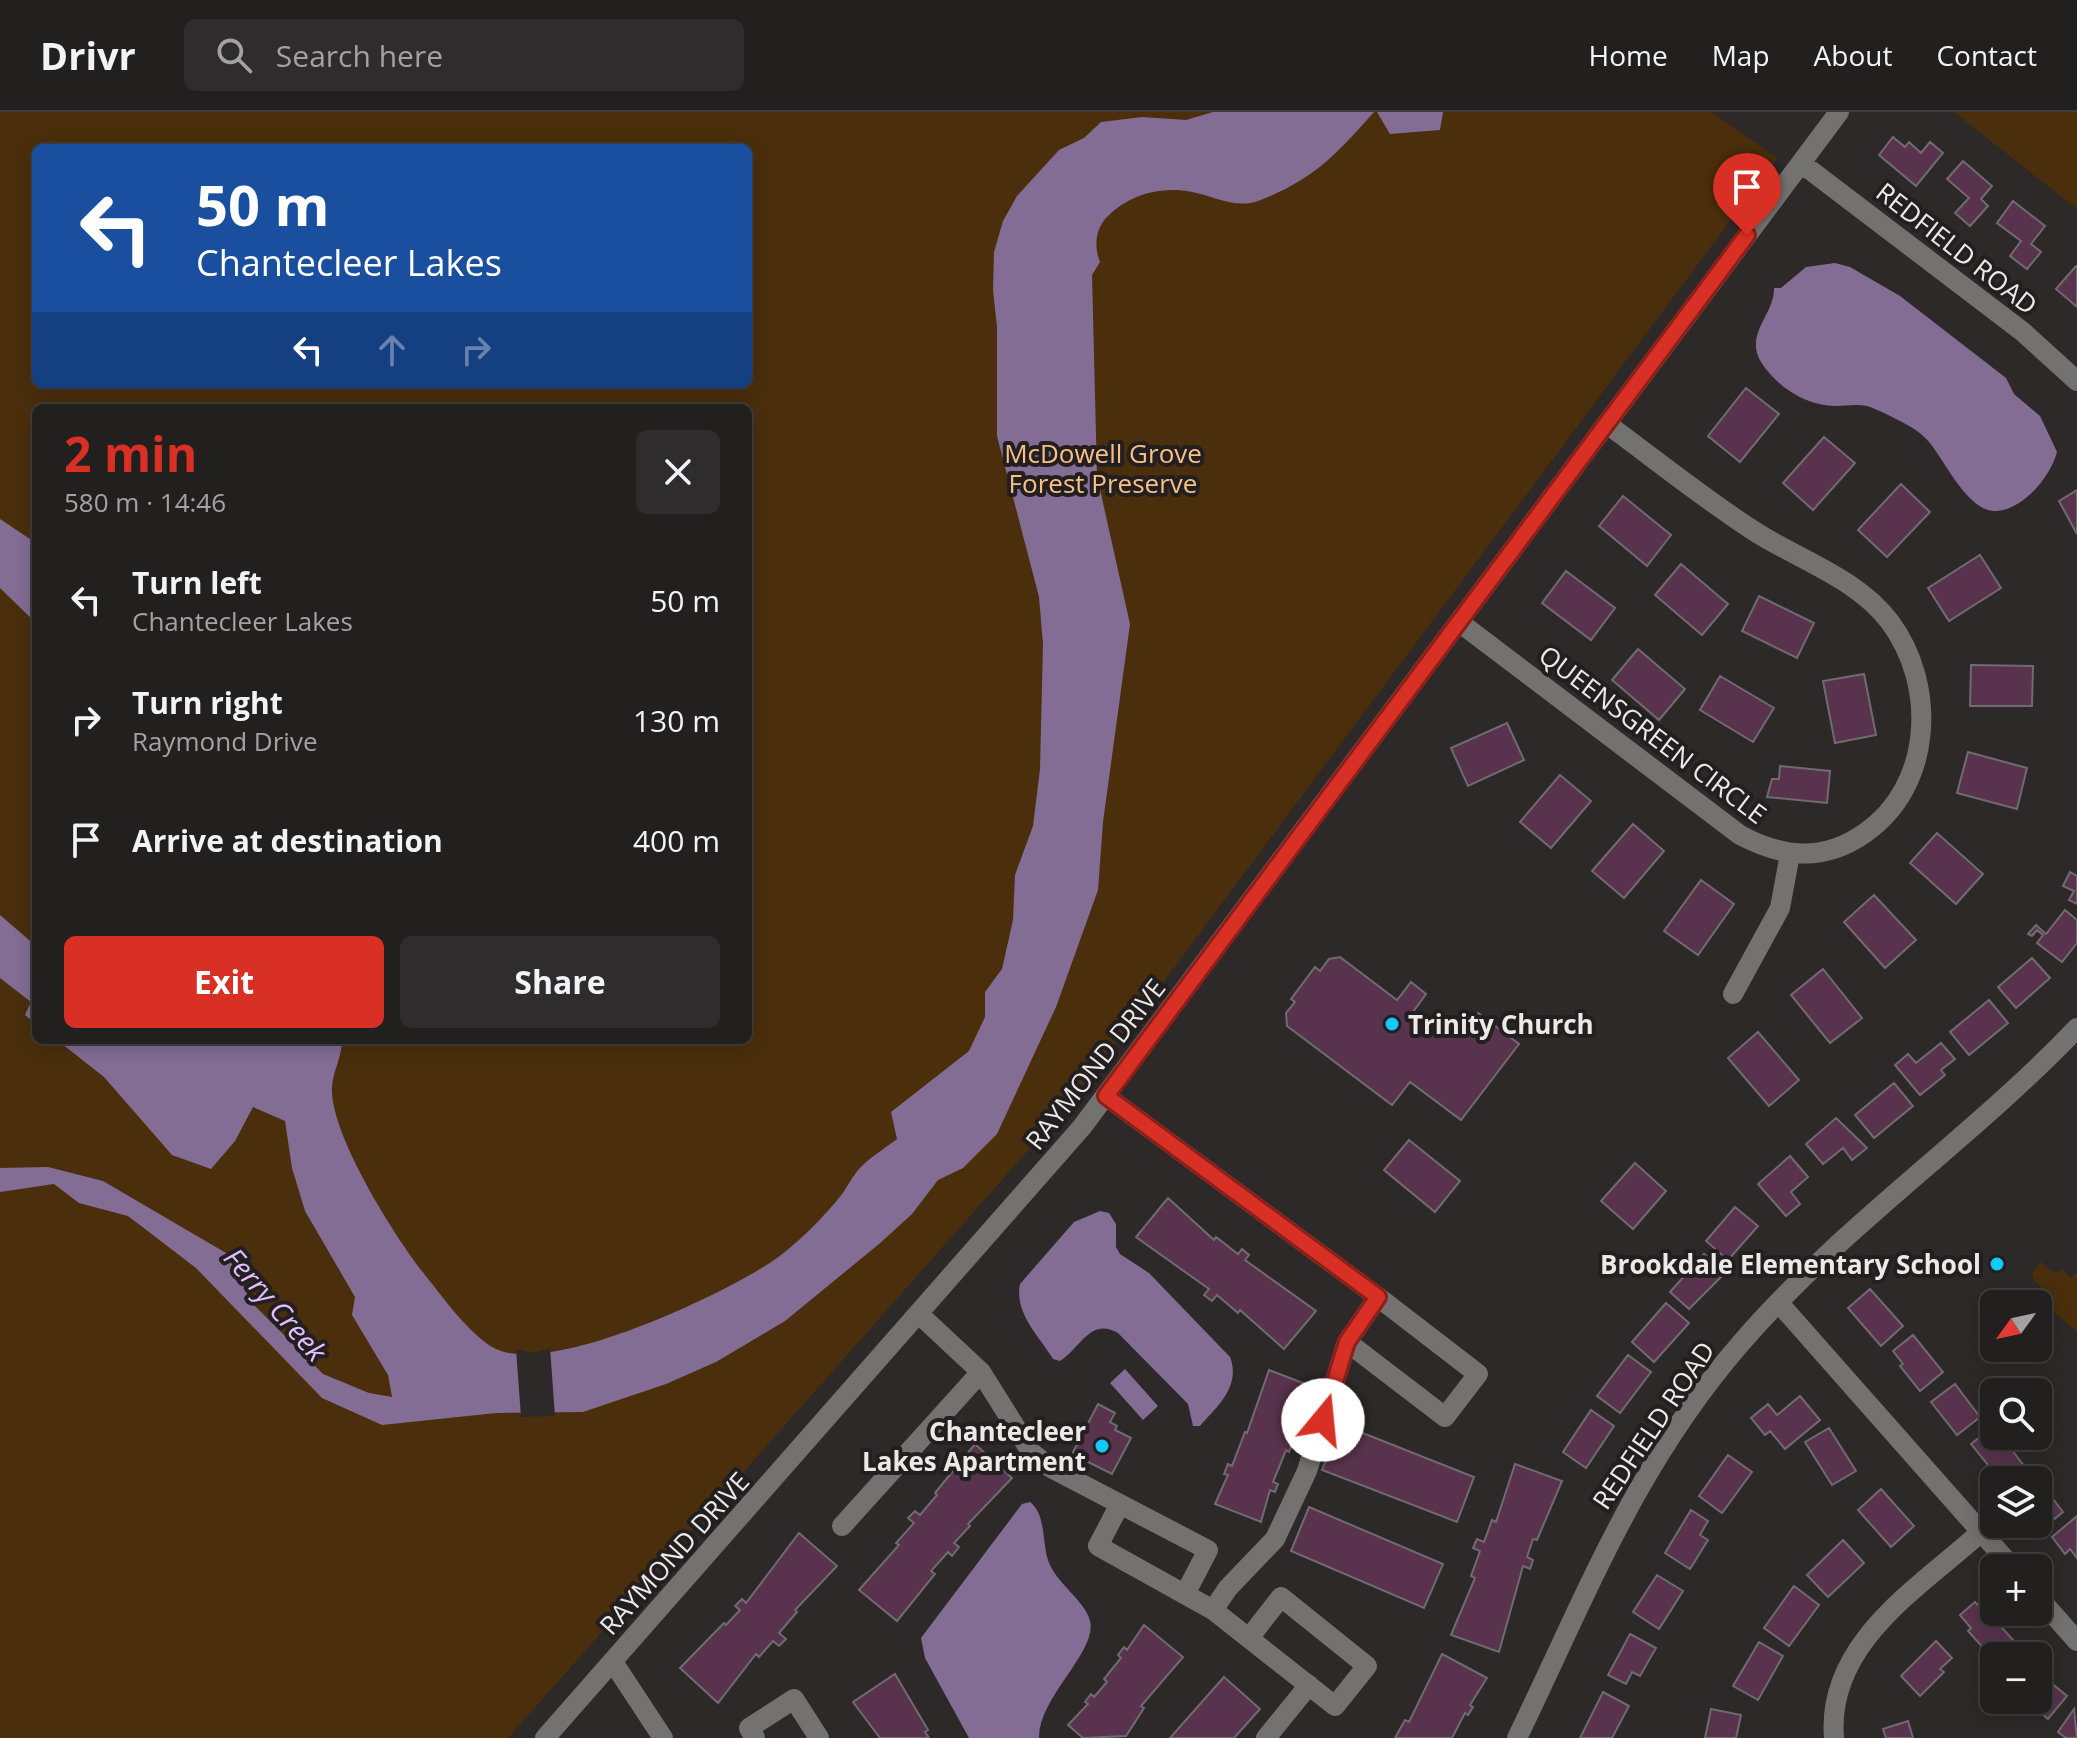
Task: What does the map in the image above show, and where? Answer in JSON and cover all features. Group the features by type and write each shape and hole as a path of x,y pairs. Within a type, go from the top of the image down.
{"street":[{"name":"RAYMOND DRIVE","path":"545,1738 1042,1176 1106,1096 1839,112"},
{"name":"REDFIELD ROAD","path":"1801,163 2023,332 2077,381"},
{"name":"QUEENSGREEN CIRCLE","path":"1459,622 1740,835 1763,847 1790,854 1822,852 1847,844 1882,819 1899,799 1916,761 1922,722 1920,690 1912,662 1890,622 1865,596 1746,526 1607,424"},
{"path":"1733,994 1780,908 1790,854"},
{"name":"REDFIELD ROAD","path":"1517,1738 1595,1568 1643,1479 1708,1384 1779,1303 1872,1212 2077,1028"},
{"path":"1106,1096 1478,1374 1445,1417 1347,1342"},
{"path":"1213,1610 1228,1588 1275,1539 1307,1471 1347,1342 1378,1297"},
{"path":"1779,1303 1980,1531"},
{"path":"920,1315 981,1372 1031,1452 1051,1468 1208,1550 1186,1592"},
{"path":"842,1526 981,1372"},
{"path":"1120,1504 1098,1546 1186,1592 1213,1610 1335,1706 1367,1666 1281,1597 1249,1638"},
{"path":"1834,1738 1836,1697 1844,1674 1864,1638 1980,1533"},
{"path":"1986,1538 2001,1554"},
{"path":"2052,1613 2077,1641"},
{"path":"613,1662 663,1738"},
{"path":"1266,1738 1309,1685"},
{"path":"755,1738 749,1728 794,1699 819,1738"}],"green space":[{"name":"McDowell Grove Forest Preserve","path":"0,112 1711,112 1777,158 1135,1020 1040,1137 508,1738 0,1738"},
{"path":"1954,112 2077,112 2077,209"},
{"path":"2041,1262 2054,1273 2063,1270 2071,1278 2077,1272 2077,1332 2053,1311 2052,1290 2045,1290 2034,1281 2032,1274"}],"shaded area":[{"path":"1213,112 1374,112 1348,141 1309,175 1258,201 1241,204 1180,190 1157,191 1125,203 1100,227 1096,244 1100,262 1092,275 1097,476 1130,624 1103,822 1098,890 1056,1007 997,1134 963,1168 938,1180 912,1214 879,1244 785,1321 716,1362 666,1384 583,1412 496,1413 382,1425 322,1398 196,1268 128,1216 79,1203 54,1184 0,1192 0,1168 48,1167 103,1181 226,1253 252,1303 323,1374 369,1393 392,1397 388,1375 352,1315 355,1297 305,1211 292,1168 285,1121 253,1107 235,1141 211,1169 172,1155 104,1077 62,1044 342,1044 332,1087 334,1107 341,1131 366,1185 413,1258 448,1304 467,1326 496,1349 522,1354 557,1351 639,1327 720,1291 777,1258 794,1244 835,1202 859,1169 897,1139 891,1112 969,1051 985,1017 985,992 1002,969 1013,920 1015,875 1033,826 1040,769 1043,644 1039,597 997,436 994,252 1003,221 1017,196 1059,150 1084,138 1101,122 1142,117 1186,120"},
{"path":"1377,112 1443,112 1440,130 1390,134"},
{"path":"1835,263 1850,267 1900,296 2006,378 2014,394 2040,416 2057,452 2049,471 2025,499 2004,510 1984,509 1966,494 1929,442 1912,427 1867,406 1825,405 1803,399 1784,387 1768,371 1761,362 1756,342 1774,288 1781,288 1806,267"},
{"path":"0,519 32,540 32,619 0,588"},
{"path":"0,915 32,943 32,1021 25,1015 31,1002 0,978"},
{"path":"1100,1211 1109,1213 1116,1224 1116,1247 1120,1254 1149,1273 1230,1357 1233,1367 1230,1386 1200,1426 1193,1426 1188,1404 1118,1333 1108,1329 1093,1331 1060,1361 1053,1359 1024,1314 1019,1295 1020,1284 1074,1222"},
{"path":"1125,1369 1158,1406 1143,1420 1110,1383"},
{"path":"1030,1502 1039,1514 1052,1569 1087,1613 1090,1633 1077,1661 1048,1707 1039,1738 969,1738 925,1658 921,1638 1022,1504"}],"pier":[{"path":"550,1348 555,1416 521,1417 516,1349 534,1353"}],"building":[{"path":"1893,137 1905,147 1909,142 1921,153 1930,142 1943,153 1916,186 1879,155"},
{"path":"1963,161 1992,186 1981,199 1988,206 1970,226 1955,213 1969,198 1947,179"},
{"path":"2013,201 2045,226 2031,244 2041,252 2027,269 2010,256 2021,241 1997,223"},
{"path":"2077,266 2077,307 2056,289"},
{"path":"1746,388 1779,414 1740,462 1708,436"},
{"path":"1824,437 1855,463 1813,510 1783,483"},
{"path":"1901,484 1930,512 1887,557 1858,530"},
{"path":"2077,490 2077,534 2059,501"},
{"path":"1623,496 1671,535 1647,566 1599,526"},
{"path":"1980,555 2001,588 1949,621 1928,588"},
{"path":"1681,564 1728,604 1702,635 1655,595"},
{"path":"1566,571 1615,608 1591,640 1542,603"},
{"path":"1759,596 1814,623 1797,658 1742,631"},
{"path":"1638,649 1685,689 1659,720 1612,680"},
{"path":"1971,665 2033,666 2032,706 1970,706"},
{"path":"1864,674 1876,735 1835,743 1823,681"},
{"path":"1720,676 1774,708 1753,742 1700,710"},
{"path":"1507,723 1524,760 1468,786 1451,748"},
{"path":"1968,752 2027,768 2017,809 1957,793"},
{"path":"1780,766 1830,771 1827,803 1767,797 1772,779 1779,779"},
{"path":"1560,775 1591,801 1551,848 1520,822"},
{"path":"1633,824 1664,851 1624,898 1592,871"},
{"path":"1937,833 1983,874 1956,904 1910,863"},
{"path":"2070,872 2077,876 2077,904 2069,900 2074,891 2063,886"},
{"path":"1701,880 1734,904 1698,955 1664,931"},
{"path":"1874,895 1916,940 1885,968 1844,922"},
{"path":"2065,910 2077,920 2077,943 2062,962 2037,943 2043,935 2037,930 2032,936 2028,934 2036,925 2046,934"},
{"path":"1340,957 1397,1000 1411,982 1426,994 1413,1012 1443,1034 1448,1027 1460,1036 1468,1020 1471,1022 1478,1013 1519,1044 1461,1120 1410,1082 1392,1105 1287,1026 1286,1013 1295,1002 1291,999 1315,967 1320,971 1329,959"},
{"path":"2032,958 2050,978 2016,1008 1998,987"},
{"path":"1823,969 1862,1018 1830,1043 1791,995"},
{"path":"1989,1000 2008,1023 1969,1055 1950,1032"},
{"path":"1758,1032 1799,1080 1769,1106 1728,1058"},
{"path":"1941,1043 1955,1059 1941,1070 1945,1075 1920,1095 1895,1065 1908,1054 1916,1063"},
{"path":"1894,1083 1913,1106 1874,1138 1855,1115"},
{"path":"1836,1118 1867,1148 1852,1160 1843,1148 1823,1164 1806,1144"},
{"path":"1409,1140 1460,1181 1435,1212 1384,1170"},
{"path":"1790,1156 1808,1177 1791,1192 1800,1204 1786,1216 1758,1184"},
{"path":"1635,1163 1666,1191 1633,1229 1601,1201"},
{"path":"1168,1198 1214,1240 1216,1237 1238,1254 1242,1249 1249,1255 1245,1260 1316,1311 1284,1349 1240,1310 1238,1313 1217,1295 1212,1301 1204,1295 1209,1289 1136,1237"},
{"path":"1735,1207 1758,1226 1728,1260 1706,1241"},
{"path":"1704,1254 1725,1273 1689,1309 1670,1292"},
{"path":"1870,1289 1903,1326 1881,1346 1848,1308"},
{"path":"1666,1303 1689,1323 1654,1362 1632,1342"},
{"path":"1913,1335 1943,1372 1920,1391 1900,1366 1903,1364 1893,1351"},
{"path":"1628,1355 1651,1372 1620,1413 1597,1396"},
{"path":"1269,1370 1316,1388 1302,1417 1306,1418 1302,1428 1299,1426 1289,1452 1286,1450 1273,1482 1278,1484 1275,1492 1270,1490 1261,1522 1215,1504 1228,1475 1224,1474 1228,1464 1232,1466 1247,1433"},
{"path":"1955,1384 1980,1417 1957,1435 1931,1402"},
{"path":"1800,1396 1820,1420 1785,1449 1770,1431 1765,1435 1751,1418 1768,1404 1777,1415"},
{"name":"Chantecleer Lakes Apartment","path":"1098,1404 1115,1413 1110,1422 1117,1426 1115,1430 1131,1438 1112,1474 1072,1454"},
{"path":"1591,1410 1614,1426 1586,1468 1563,1452"},
{"path":"1340,1424 1474,1477 1457,1522 1322,1470"},
{"path":"1829,1428 1856,1471 1832,1485 1805,1442"},
{"path":"1980,1437 1980,1450 2012,1450 2024,1466 1989,1466 1971,1444"},
{"path":"975,1444 1012,1478 968,1524 970,1526 954,1543 959,1547 952,1556 948,1552 931,1571 935,1574 897,1621 859,1590 914,1523 908,1518 915,1511 920,1515"},
{"path":"1728,1455 1752,1472 1722,1513 1699,1496"},
{"path":"1515,1464 1562,1481 1537,1540 1533,1539 1527,1557 1533,1560 1530,1569 1523,1566 1499,1652 1451,1635 1475,1578 1471,1576 1480,1551 1473,1548 1477,1539 1484,1542 1492,1520 1496,1522"},
{"path":"1881,1489 1914,1526 1891,1547 1858,1510"},
{"path":"2052,1497 2063,1512 2052,1521"},
{"path":"1309,1507 1443,1564 1424,1608 1291,1551"},
{"path":"1691,1510 1708,1521 1700,1535 1708,1540 1690,1569 1665,1553"},
{"path":"2077,1516 2077,1558 2070,1549 2065,1554 2052,1537"},
{"path":"799,1533 837,1566 795,1610 797,1612 779,1633 786,1639 779,1646 773,1641 759,1657 756,1654 718,1703 680,1668 740,1610 735,1606 742,1599 746,1603"},
{"path":"1843,1540 1864,1563 1828,1597 1807,1575"},
{"path":"1657,1575 1683,1591 1659,1629 1633,1612"},
{"path":"1794,1586 1819,1605 1789,1646 1764,1628"},
{"path":"1975,1602 1980,1607 1980,1626 2000,1626 2013,1640 1980,1644 1960,1615"},
{"path":"1144,1625 1183,1657 1141,1706 1144,1708 1126,1736 1083,1738 1068,1725 1088,1704 1085,1702 1091,1694 1094,1697 1107,1682 1104,1679 1121,1658 1118,1655 1124,1647 1127,1650"},
{"path":"1630,1634 1656,1648 1640,1676 1632,1672 1626,1684 1608,1675"},
{"path":"1936,1641 1952,1658 1940,1669 1944,1672 1920,1696 1901,1676"},
{"path":"1759,1642 1783,1656 1758,1700 1733,1686"},
{"path":"1442,1654 1487,1678 1470,1705 1473,1707 1468,1715 1465,1713 1452,1738 1395,1738 1405,1720 1409,1722"},
{"path":"895,1674 928,1730 925,1732 929,1738 880,1738 853,1702"},
{"path":"1224,1677 1260,1709 1234,1738 1170,1738"},
{"path":"2052,1684 2067,1696 2048,1719 2042,1714 2052,1714"},
{"path":"1603,1692 1629,1706 1612,1738 1580,1738"},
{"path":"1711,1709 1741,1715 1736,1738 1705,1738"},
{"path":"2074,1709 2077,1738 2066,1738 2058,1732"},
{"path":"1908,1721 1913,1738 1886,1738 1883,1729"}],"place":[{"name":"Trinity Church","path":"1392,1024"},
{"name":"Brookdale Elementary School","path":"1997,1264"},
{"name":"Chantecleer Lakes Apartment","path":"1102,1446"}],"route":[{"path":"1323,1420 1347,1342 1378,1297 1106,1096 1747,235"}],"water label":[{"name":"Ferry Creek","path":"276,1304"}]}
